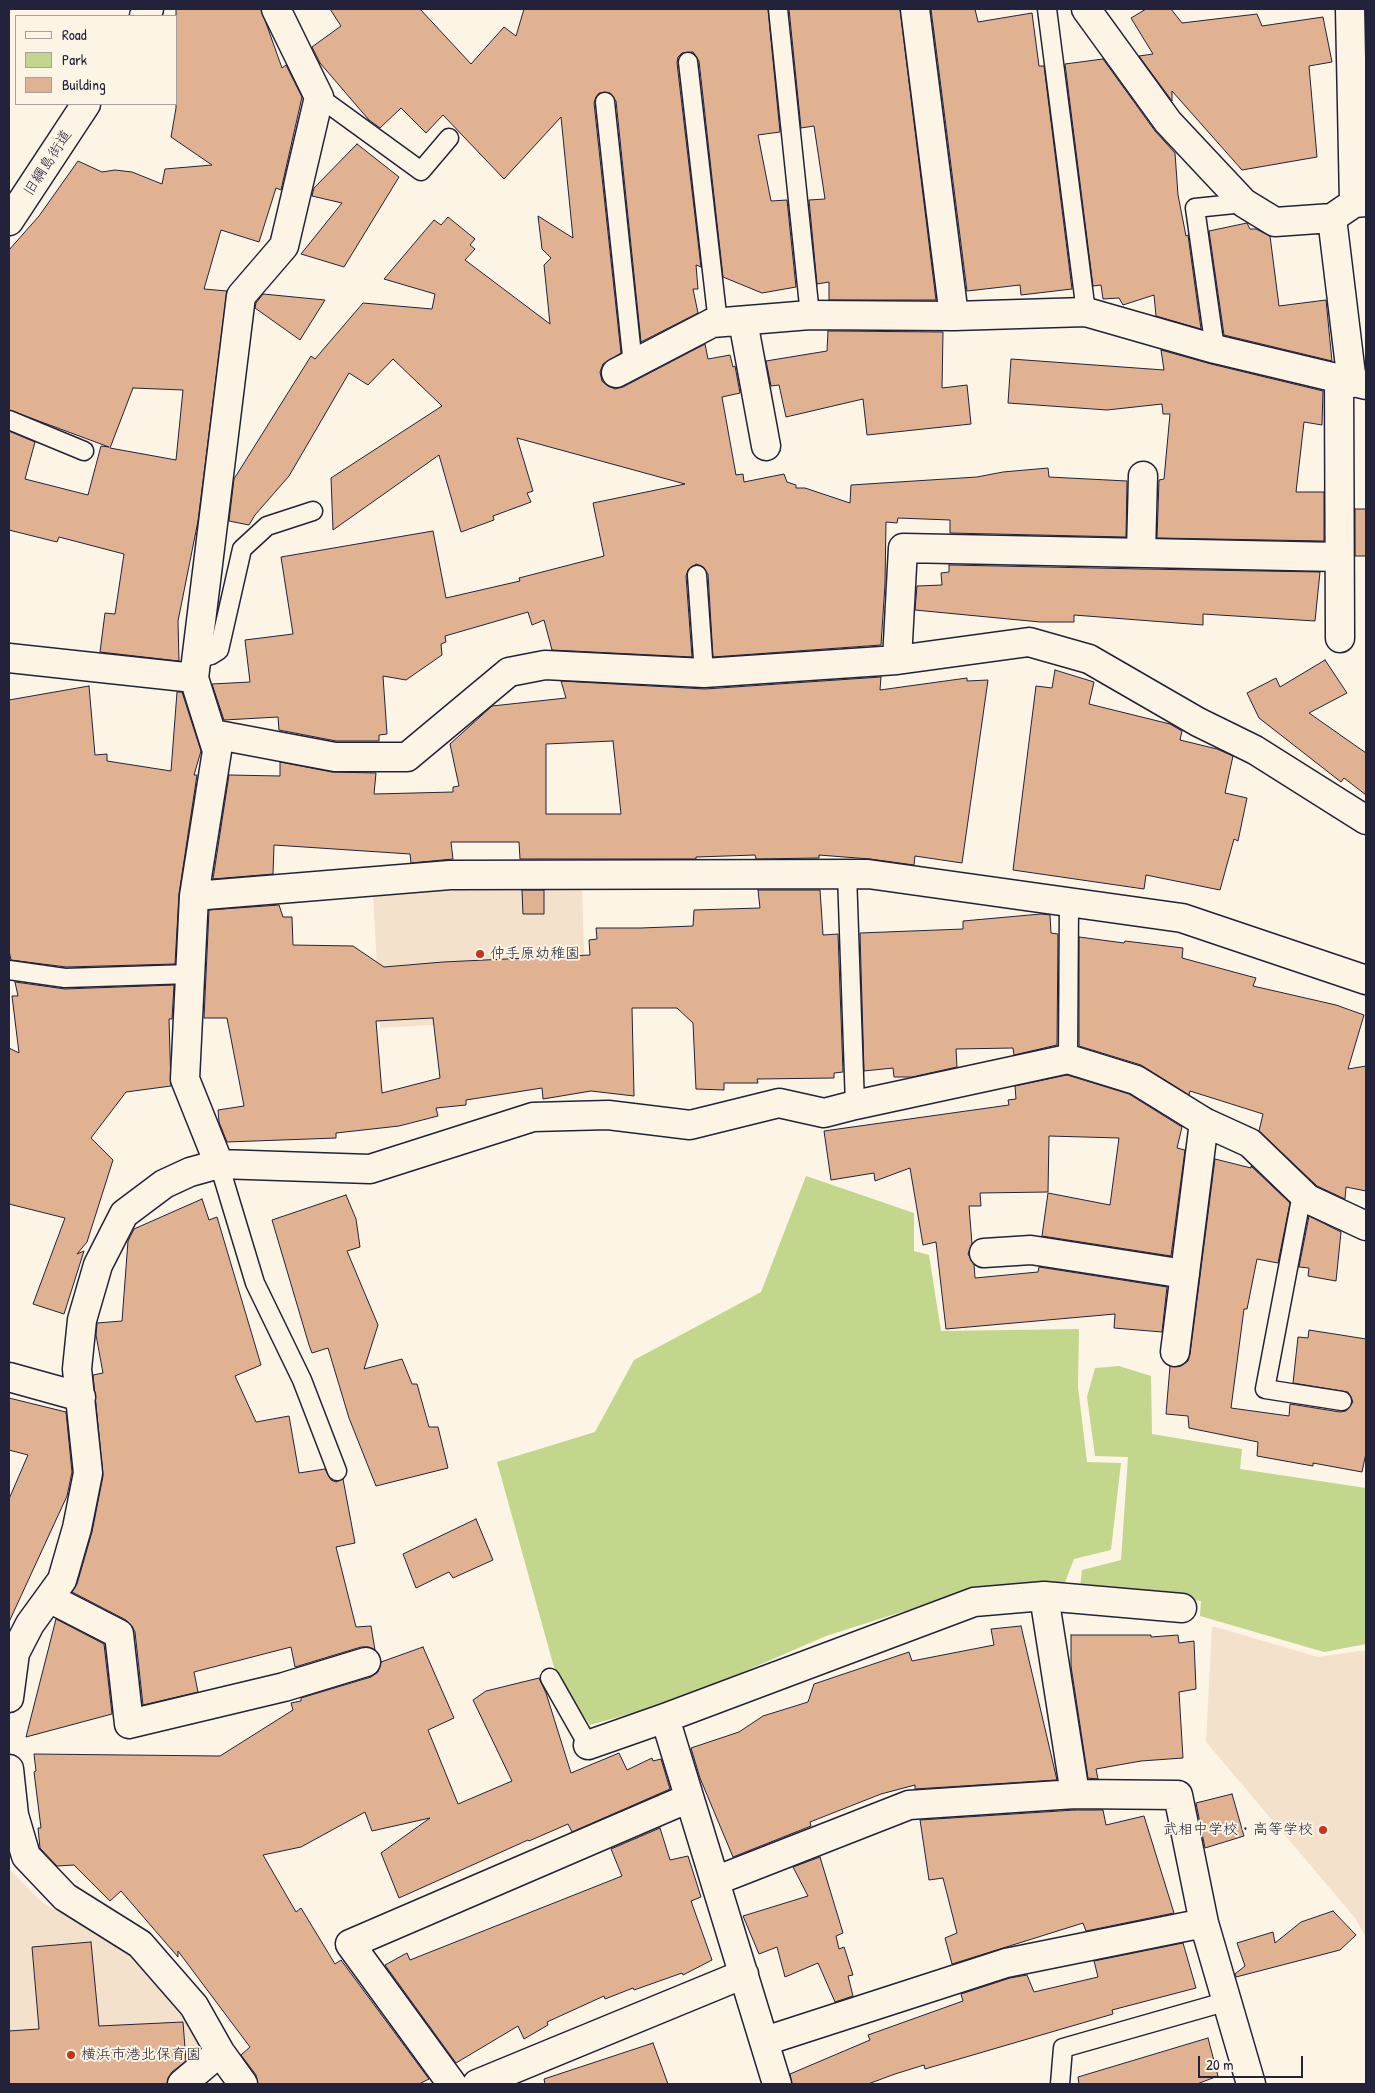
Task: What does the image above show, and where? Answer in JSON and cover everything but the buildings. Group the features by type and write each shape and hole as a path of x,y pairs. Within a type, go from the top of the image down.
{"street":[{"path":"219,1164 185,1078 194,896 218,751 196,668 244,319 241,296 284,246 319,97 276,9"},
{"path":"916,9 954,316"},
{"path":"1086,9 1168,122 1244,204 1275,222 1332,218 1360,202 1350,9"},
{"name":"旧綱島街道","path":"9,221 85,105"},
{"path":"1332,218 1352,383 1339,556 1340,638"},
{"path":"625,369 712,323 810,315 954,316 1086,312 1215,349 1352,383"},
{"path":"730,322 766,446"},
{"path":"1141,553 1143,476"},
{"path":"897,660 903,548 1339,556"},
{"path":"213,734 335,757 407,757 510,672 545,665 704,673 897,660 1029,642 1089,659 1198,722 1255,750 1366,820"},
{"path":"9,658 196,668"},
{"path":"194,896 450,875 868,874 1182,918 1366,980"},
{"path":"9,1698 15,1653 30,1624 62,1580 77,1528 88,1474 77,1369 82,1320 98,1265 124,1214 164,1184 190,1172 219,1164 370,1169 534,1116 608,1115 690,1125 778,1103 824,1113 1068,1059 1136,1080 1204,1122 1250,1144 1308,1199 1366,1226"},
{"path":"1175,1352 1204,1122"},
{"path":"984,1253 1031,1250 1185,1274"},
{"path":"9,1377 80,1397"},
{"path":"588,1745 974,1602 1044,1596 1182,1608"},
{"path":"1044,1596 1074,1794"},
{"path":"49,1598 118,1634 129,1724 284,1686 366,1662"},
{"path":"665,1718 777,2084"},
{"path":"9,1769 14,1815 26,1856 65,1897 140,1944 194,2006 220,2052 243,2084"},
{"path":"715,1881 909,1805 1074,1794 1178,1794 1204,1923 1251,2084"},
{"path":"452,2084 350,1944 689,1798"},
{"path":"765,2041 1006,1963 1204,1923"},
{"path":"477,2084 744,1974"},
{"path":"182,2084 220,2052"}],"lane":[{"path":"778,9 810,315"},
{"path":"1047,9 1086,312"},
{"path":"688,62 730,322"},
{"path":"319,97 421,171 449,138"},
{"path":"605,102 625,369"},
{"path":"1215,349 1195,208 1244,204"},
{"path":"9,420 84,451"},
{"path":"196,668 219,650 242,549 267,526 313,511"},
{"path":"697,575 704,673"},
{"path":"847,874 855,1105"},
{"path":"1068,1059 1069,902"},
{"path":"9,970 65,978 190,974"},
{"path":"219,1164 255,1283 302,1380 337,1471"},
{"path":"1302,1194 1265,1389 1342,1401"},
{"path":"550,1678 588,1745"},
{"path":"1060,2084 1063,2048 1228,2001"}],"shaded area":[{"name":"仲手原幼稚園","path":"582,887 586,1016 380,1028 373,892"},
{"name":"武相中学校・高等学校","path":"1212,1626 1318,1657 1366,1650 1366,1949 1365,1936 1355,1918 1206,1742"},
{"path":"9,1869 44,1904 122,1945 206,2045 164,2084 9,2084"}],"green space":[{"path":"806,1176 914,1213 914,1251 929,1255 941,1331 1079,1329 1078,1387 1087,1462 1121,1463 1111,1550 1074,1559 1064,1585 971,1590 826,1636 679,1700 590,1725 557,1678 497,1462 595,1432 634,1360 761,1292"},
{"path":"1119,1366 1151,1376 1152,1434 1242,1449 1240,1469 1366,1488 1366,1644 1324,1652 1200,1616 1201,1601 1080,1587 1082,1570 1121,1560 1128,1457 1095,1456 1087,1397 1095,1368"}],"place":[{"name":"仲手原幼稚園","path":"480,954"},
{"name":"武相中学校・高等学校","path":"1323,1830"},
{"name":"横浜市港北保育園","path":"71,2055"}]}
